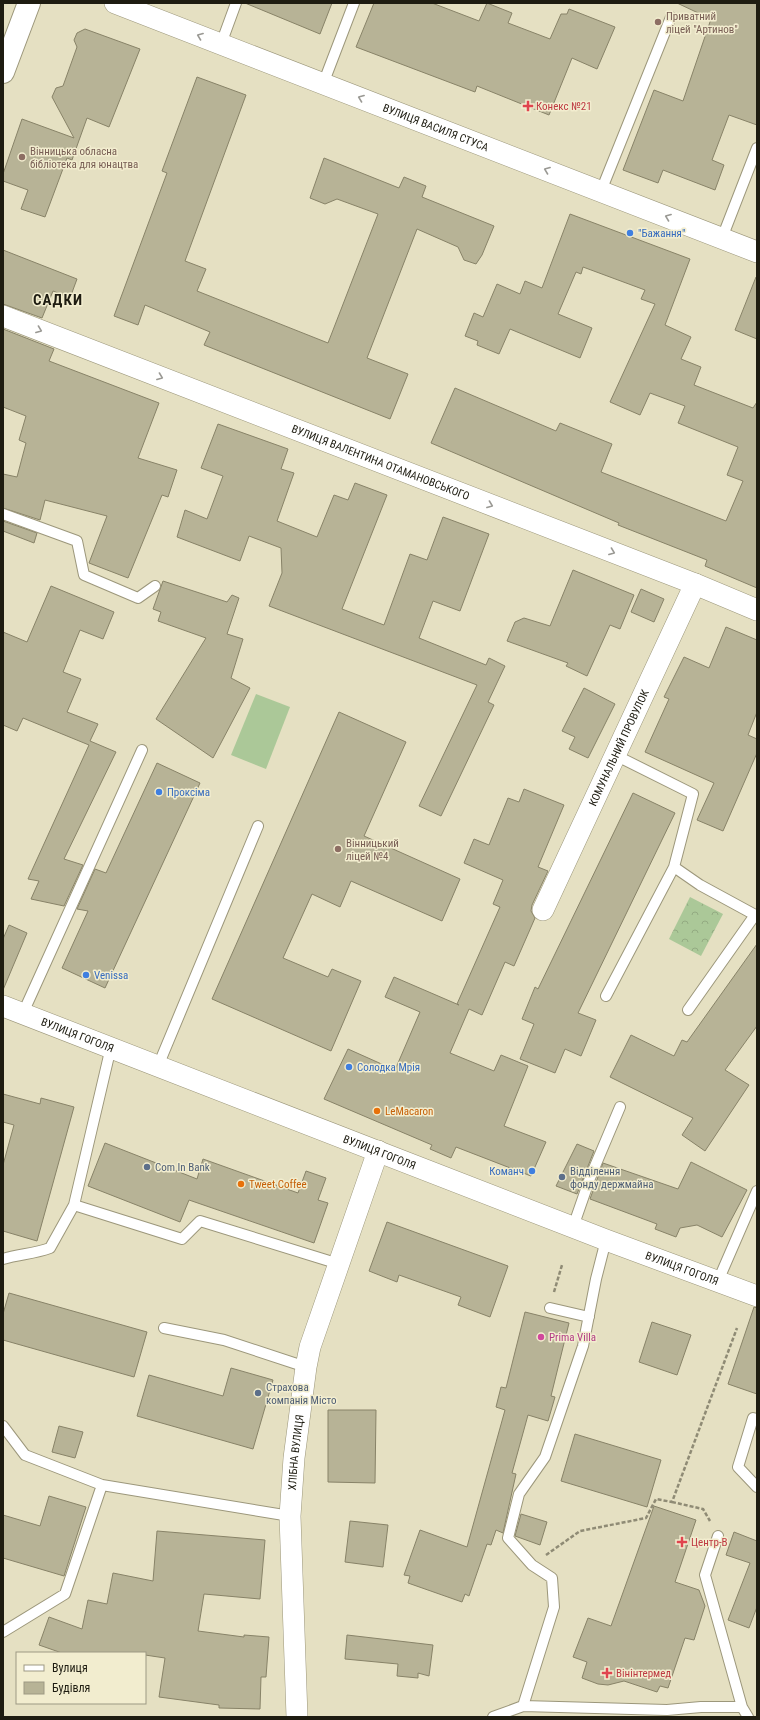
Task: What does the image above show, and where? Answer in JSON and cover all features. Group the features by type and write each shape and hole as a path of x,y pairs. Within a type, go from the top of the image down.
{"street":[{"path":"3,72 28,3"},
{"name":"ВУЛИЦЯ ВАСИЛЯ СТУСА","path":"114,3 757,252"},
{"name":"ВУЛИЦЯ ВАЛЕНТИНА ОТАМАНОВСЬКОГО","path":"3,316 694,584 757,610"},
{"name":"КОМУНАЛЬНИЙ ПРОВУЛОК","path":"543,910 694,584"},
{"name":"ВУЛИЦЯ ГОГОЛЯ","path":"3,1006 111,1046 158,1066 606,1240 718,1280 757,1296"},
{"name":"ХЛІБНА ВУЛИЦЯ","path":"297,1717 290,1516 294,1458 306,1367 310,1347 378,1151"}],"lane":[{"path":"221,44 236,3"},
{"path":"323,84 354,3"},
{"path":"601,191 671,18"},
{"path":"722,238 757,148"},
{"path":"3,514 77,541 84,575 138,598 156,586"},
{"path":"23,1013 142,750"},
{"path":"606,996 674,868 693,794 615,755"},
{"path":"158,1066 258,826"},
{"path":"674,868 700,885 756,916 688,1010"},
{"path":"3,1259 17,1254 36,1253 50,1248 74,1205 111,1046"},
{"path":"573,1227 590,1178 620,1107"},
{"path":"718,1280 757,1191"},
{"path":"74,1205 182,1240 200,1221 339,1264"},
{"path":"523,1706 554,1607 552,1578 532,1564 508,1538 519,1494 545,1457 583,1346 596,1279 606,1240"},
{"path":"550,1308 588,1317"},
{"path":"164,1328 224,1340 306,1367"},
{"path":"757,1419 753,1418 738,1467 757,1487"},
{"path":"3,1426 24,1455 102,1485 290,1516"},
{"path":"3,1632 65,1594 102,1485"},
{"path":"718,1536 705,1575 742,1707 748,1717"},
{"path":"493,1717 523,1706 667,1710 701,1707 742,1707"}],"path":[{"path":"557,1283 562,1265"},
{"path":"672,1502 736,1328"},
{"path":"532,1564 580,1531 646,1518 656,1498 703,1509 718,1536"}],"green space":[{"path":"256,694 290,707 266,769 231,755"},
{"path":"690,897 723,914 701,956 669,939"}],"building":[{"path":"245,3 332,3 320,34"},
{"path":"374,3 432,3 479,21 487,3 512,13 508,23 550,39 561,14 567,14 569,9 615,27 597,69 572,58 549,115 477,86 475,92 356,47"},
{"path":"677,3 757,3 757,125 729,115 712,160 724,165 715,190 663,170 658,183 623,170 654,90 683,101 711,19"},
{"path":"85,29 140,49 109,127 87,118 72,160 67,158 45,217 21,209 28,190 3,181 3,174 22,119 74,138 52,97 56,88 63,86 77,47 74,40 77,33"},
{"path":"197,77 246,95 185,261 206,269 197,291 328,343 378,214 337,199 325,204 310,198 324,158 399,188 404,177 426,186 422,197 494,226 482,255 476,264 464,260 458,247 417,229 367,358 408,374 390,419 204,345 210,332 145,305 138,325 114,316 167,173 162,171"},
{"path":"570,214 690,259 665,325 691,337 681,359 701,367 694,385 753,408 757,402 757,588 705,566 707,560 618,525 619,523 431,443 455,388 556,431 560,423 612,444 601,472 726,521 743,481 727,475 738,447 678,423 685,406 650,393 640,415 610,402 655,304 641,299 645,290 583,267 581,274 576,272 558,314 592,328 580,358 510,329 499,354 477,345 478,341 465,336 474,313 483,317 497,284 520,294 525,281 542,288"},
{"path":"3,250 77,279 70,298 53,291 42,318 3,304"},
{"path":"757,277 757,339 735,330"},
{"path":"3,329 54,349 49,361 159,403 138,458 177,470 168,497 162,495 128,578 89,563 107,516 45,500 40,520 3,508 3,474 17,477 26,443 19,440 26,416 3,407"},
{"path":"218,424 288,449 281,469 294,473 277,521 317,537 334,495 348,500 355,483 387,495 342,609 384,625 410,554 427,560 443,517 489,534 460,611 433,601 419,638 486,665 489,658 505,666 488,702 494,705 441,816 419,806 477,685 269,606 282,573 281,548 249,536 240,561 177,537 185,510 207,519 223,476 201,468"},
{"path":"3,521 37,533 34,543 3,531"},
{"path":"573,570 634,595 620,629 610,625 587,676 566,666 568,663 507,641 515,622 524,618 550,626"},
{"path":"163,581 227,602 232,595 239,598 227,634 243,639 231,678 250,688 213,758 156,719 206,638 158,621 161,612 153,609"},
{"path":"51,586 114,612 103,639 80,630 63,672 81,679 67,712 98,724 90,741 116,752 64,859 83,865 64,906 31,899 39,881 28,879 89,745 23,718 17,731 3,725 3,632 27,642"},
{"path":"641,589 664,599 654,622 631,612"},
{"path":"726,627 757,640 757,712 748,735 757,739 757,753 723,831 697,820 714,783 645,752 669,699 664,697 684,657 709,668"},
{"path":"584,688 615,704 588,758 569,749 575,737 562,731"},
{"path":"339,712 406,742 364,836 460,879 442,921 351,881 340,907 312,894 283,958 328,977 332,969 361,981 331,1051 212,999"},
{"path":"157,763 200,783 105,988 62,968 88,911 77,909 95,869 106,873"},
{"path":"524,789 564,805 538,867 548,871 532,905 531,911 535,918 514,966 505,962 482,1015 469,1009 450,1053 494,1071 501,1055 528,1066 504,1126 546,1142 531,1176 456,1147 451,1158 430,1149 432,1145 324,1099 348,1049 395,1070 420,1012 385,997 394,977 459,1005 457,1004 500,907 493,904 503,880 464,863 474,839 489,845 508,798 519,802"},
{"path":"633,793 675,813 578,1013 596,1020 581,1056 565,1049 555,1073 520,1059 534,1024 522,1019 535,987 538,989"},
{"path":"9,925 27,933 3,990 3,939"},
{"path":"757,944 757,1026 725,1070 749,1085 705,1151 682,1135 693,1118 610,1077 631,1035 674,1056 682,1040 687,1042"},
{"path":"3,1094 40,1104 41,1098 74,1107 37,1241 3,1231 3,1165 14,1125 3,1122"},
{"path":"105,1143 197,1179 203,1159 298,1193 306,1171 326,1178 318,1200 328,1203 314,1243 189,1200 180,1222 88,1186"},
{"path":"577,1144 594,1151 577,1194 556,1186"},
{"path":"691,1162 747,1190 722,1237 697,1225 680,1228 676,1237 655,1229 657,1224 590,1199 603,1163 678,1189"},
{"path":"387,1222 508,1266 490,1317 458,1305 461,1297 399,1275 397,1282 369,1271"},
{"path":"9,1293 147,1332 134,1377 3,1340 3,1314"},
{"path":"754,1307 757,1308 757,1394 728,1384"},
{"path":"525,1312 569,1323 551,1396 555,1397 548,1421 528,1415 512,1473 516,1474 503,1533 496,1530 491,1545 487,1544 469,1596 465,1594 462,1602 408,1583 410,1576 404,1575 420,1530 467,1547 505,1410 496,1407 501,1387 506,1388"},
{"path":"652,1322 691,1335 677,1375 639,1362"},
{"path":"231,1368 273,1380 253,1449 137,1416 149,1375 223,1396"},
{"path":"328,1410 376,1410 375,1483 328,1482"},
{"path":"59,1426 83,1432 75,1458 52,1452"},
{"path":"575,1434 661,1460 647,1507 561,1481"},
{"path":"49,1496 86,1507 64,1576 3,1558 3,1515 40,1526"},
{"path":"654,1506 696,1520 675,1582 699,1590 705,1606 694,1640 685,1638 668,1688 660,1686 657,1692 624,1681 608,1685 598,1684 582,1678 587,1662 573,1657 588,1618 611,1626"},
{"path":"521,1514 547,1522 540,1545 515,1536"},
{"path":"350,1521 388,1525 383,1567 345,1562"},
{"path":"157,1531 265,1540 260,1599 204,1594 198,1631 244,1637 244,1635 269,1637 266,1677 261,1677 260,1709 219,1708 219,1705 159,1697 165,1658 146,1655 146,1652 59,1652 39,1645 49,1617 82,1629 88,1600 107,1604 113,1573 153,1581"},
{"path":"734,1532 757,1541 757,1607 749,1628 728,1620 750,1563 726,1555"},
{"path":"347,1635 433,1645 429,1676 418,1673 418,1678 397,1676 398,1664 345,1659"}],"place":[{"name":"Приватний ліцей \"Артинов\"","path":"658,22"},
{"name":"Конекс №21","path":"528,106"},
{"name":"Вінницька обласна бібліотека для юнацтва","path":"22,157"},
{"name":"\"Бажання\"","path":"630,233"},
{"name":"Проксіма","path":"159,792"},
{"name":"Вінницький ліцей №4","path":"338,849"},
{"name":"Venissa","path":"86,975"},
{"name":"Солодка Мрія","path":"349,1067"},
{"name":"LeMacaron","path":"377,1111"},
{"name":"Com In Bank","path":"147,1167"},
{"name":"Команч","path":"532,1171"},
{"name":"Відділення фонду держмайна","path":"562,1177"},
{"name":"Tweet Coffee","path":"241,1184"},
{"name":"Prima Villa","path":"541,1337"},
{"name":"Страхова компанія Місто","path":"258,1393"},
{"name":"Центр-В","path":"682,1542"},
{"name":"Вінінтермед","path":"607,1673"}],"district":[{"name":"САДКИ","path":"58,300"}]}
